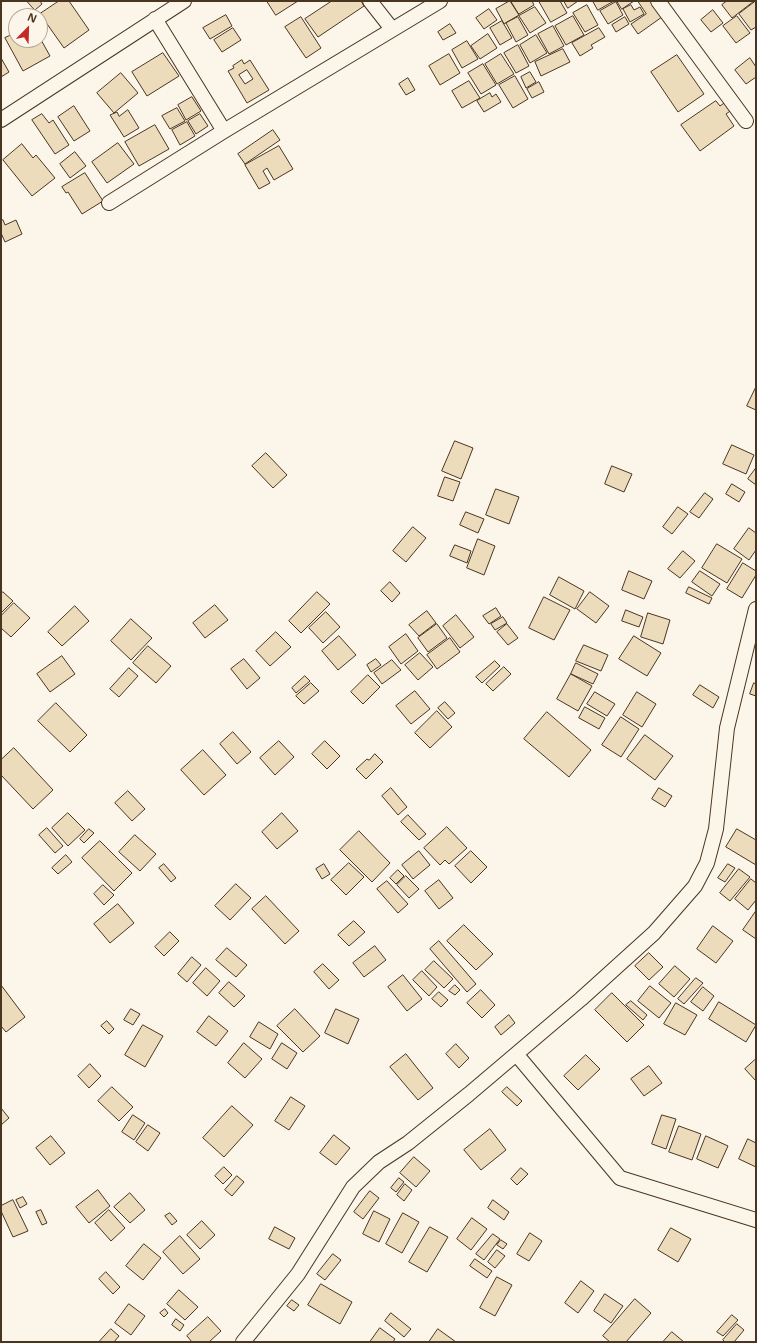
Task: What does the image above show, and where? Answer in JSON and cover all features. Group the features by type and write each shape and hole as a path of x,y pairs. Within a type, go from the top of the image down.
{"street":[{"path":"1,120 184,1"},
{"path":"370,1 392,29"},
{"path":"109,203 224,131 440,1"},
{"path":"658,1 746,121"},
{"path":"155,19 224,131"},
{"path":"243,1342 298,1274 354,1187 379,1162 408,1143 517,1055 654,933 695,886 707,863 716,829 727,728 756,609"},
{"path":"517,1055 620,1178 756,1220"}],"building":[{"path":"27,1 40,1 42,4 37,8 33,8"},
{"path":"59,1 69,1 89,30 64,48 48,25 48,9"},
{"path":"267,1 298,1 276,15"},
{"path":"332,1 361,1 364,6 318,37 305,19"},
{"path":"510,1 519,15 504,24 496,9"},
{"path":"511,1 532,1 534,5 519,14"},
{"path":"539,1 560,1 567,13 551,22"},
{"path":"564,1 578,1 568,8"},
{"path":"593,1 614,1 598,10"},
{"path":"617,1 634,1 622,9"},
{"path":"638,1 651,1 662,17 638,34 631,24 646,14"},
{"path":"727,1 754,1 732,18 722,5"},
{"path":"756,1 756,27 751,30 739,14"},
{"path":"616,2 623,15 608,24 600,11"},
{"path":"587,5 598,25 585,32 573,13"},
{"path":"631,5 634,10 640,7 644,14 630,22 623,9"},
{"path":"535,7 546,23 530,33 519,16"},
{"path":"489,9 497,20 484,29 476,18"},
{"path":"713,10 723,23 711,32 701,20"},
{"path":"226,15 232,26 210,39 203,28"},
{"path":"573,16 584,35 566,45 555,26"},
{"path":"737,16 750,33 736,43 723,26"},
{"path":"301,17 321,48 306,58 285,27"},
{"path":"518,17 528,35 516,42 506,23"},
{"path":"625,17 629,24 616,32 612,25"},
{"path":"502,21 512,38 500,45 490,28"},
{"path":"450,24 456,33 443,40 438,32"},
{"path":"553,26 564,46 549,54 538,34"},
{"path":"233,28 241,40 222,52 214,40"},
{"path":"599,28 605,37 591,45 593,48 580,56 572,43"},
{"path":"488,34 497,48 480,59 471,46"},
{"path":"536,35 547,53 530,63 520,45"},
{"path":"8,37 8,44 5,38"},
{"path":"467,41 478,59 462,68 452,50"},
{"path":"518,45 529,66 516,73 504,53"},
{"path":"10,48 46,48 50,56 23,71"},
{"path":"563,49 570,62 541,76 535,62"},
{"path":"163,53 179,76 147,96 132,72"},
{"path":"449,54 460,73 440,85 429,66"},
{"path":"501,54 514,74 497,84 485,64"},
{"path":"677,55 704,94 678,112 651,72"},
{"path":"1,58 9,72 1,77"},
{"path":"750,58 756,67 756,77 746,84 735,70"},
{"path":"242,60 244,64 250,60 269,90 247,103 228,71 234,68 233,66","holes":["247,70 253,79 245,84 239,75"]},
{"path":"483,64 496,85 481,94 468,73"},
{"path":"530,72 536,82 526,88 521,77"},
{"path":"121,73 138,93 114,113 97,93"},
{"path":"515,76 528,99 513,108 499,85"},
{"path":"408,78 415,90 406,95 399,84"},
{"path":"469,81 480,98 462,108 452,91"},
{"path":"539,82 544,92 532,98 527,89"},
{"path":"490,93 492,97 496,94 501,102 484,112 477,101"},
{"path":"192,97 201,111 186,120 178,105"},
{"path":"716,101 720,106 727,101 733,109 726,114 734,126 700,151 681,125"},
{"path":"74,106 90,131 74,141 58,117"},
{"path":"177,108 185,121 170,129 162,116"},
{"path":"128,110 139,128 124,137 110,115 117,112 119,116"},
{"path":"42,114 49,123 53,120 69,145 55,154 32,120"},
{"path":"200,114 208,126 196,134 188,121"},
{"path":"187,122 195,136 180,145 172,130"},
{"path":"155,125 169,149 139,166 125,142"},
{"path":"273,130 280,140 245,164 238,154"},
{"path":"118,143 134,164 107,183 92,162"},
{"path":"22,144 33,158 36,155 55,178 32,196 3,160"},
{"path":"279,146 293,169 274,180 267,168 263,171 270,183 259,189 245,165"},
{"path":"75,152 86,166 70,178 60,164"},
{"path":"85,173 103,201 82,214 68,192 66,193 62,187"},
{"path":"3,220 5,225 16,220 22,234 5,242 1,233 1,221"},
{"path":"756,387 756,410 747,406"},
{"path":"455,441 473,448 461,479 442,471"},
{"path":"732,445 754,455 746,474 723,464"},
{"path":"266,453 287,475 273,488 252,466"},
{"path":"612,466 632,474 624,492 605,484"},
{"path":"756,468 756,485 748,479"},
{"path":"445,477 460,482 453,501 438,496"},
{"path":"732,484 745,492 739,502 726,494"},
{"path":"496,489 519,497 509,524 486,515"},
{"path":"705,493 713,499 699,518 690,512"},
{"path":"678,507 688,514 672,534 663,527"},
{"path":"466,512 484,519 478,533 460,525"},
{"path":"413,527 426,538 406,562 393,551"},
{"path":"749,528 756,533 756,550 749,560 734,549"},
{"path":"478,539 495,546 484,575 467,568"},
{"path":"717,544 742,559 727,583 702,568"},
{"path":"455,545 471,551 467,563 450,556"},
{"path":"683,551 695,561 680,578 668,569"},
{"path":"743,563 756,571 756,575 742,598 727,589"},
{"path":"629,571 652,581 644,599 622,590"},
{"path":"700,571 720,584 712,596 692,582"},
{"path":"559,577 584,591 575,609 550,595"},
{"path":"390,582 400,593 392,602 381,591"},
{"path":"689,587 712,598 709,604 686,593"},
{"path":"3,592 13,601 1,613 1,594"},
{"path":"317,592 330,604 301,633 289,621"},
{"path":"590,592 609,606 596,623 577,609"},
{"path":"544,597 570,610 554,640 529,628"},
{"path":"14,603 30,618 11,637 1,628 1,616"},
{"path":"215,605 228,620 205,638 193,623"},
{"path":"75,606 89,621 62,646 48,632"},
{"path":"496,608 501,616 489,624 483,616"},
{"path":"626,610 643,617 639,627 622,621"},
{"path":"427,611 436,623 419,636 409,625"},
{"path":"326,612 340,627 323,643 309,628"},
{"path":"648,613 670,620 663,644 641,637"},
{"path":"456,615 474,637 460,648 443,626"},
{"path":"503,617 507,623 495,630 491,624"},
{"path":"131,619 152,638 131,660 111,641"},
{"path":"437,624 447,638 428,652 418,638"},
{"path":"507,624 518,638 508,645 497,632"},
{"path":"276,632 291,647 270,666 256,651"},
{"path":"406,634 418,651 401,664 389,647"},
{"path":"339,636 356,655 338,670 322,651"},
{"path":"634,636 661,653 647,676 619,659"},
{"path":"450,638 460,652 437,669 427,655"},
{"path":"584,645 608,655 601,671 576,661"},
{"path":"148,646 171,666 156,683 133,663"},
{"path":"420,653 433,667 418,680 405,665"},
{"path":"62,656 75,674 50,692 37,674"},
{"path":"244,659 260,678 247,689 231,669"},
{"path":"376,659 381,665 371,672 367,665"},
{"path":"392,660 401,670 382,684 374,673"},
{"path":"495,661 500,666 482,683 476,677"},
{"path":"576,663 598,674 593,684 571,674"},
{"path":"504,667 511,674 493,691 486,684"},
{"path":"129,668 138,676 119,697 110,689"},
{"path":"571,674 592,686 578,711 557,699"},
{"path":"368,675 380,687 363,704 351,692"},
{"path":"305,676 310,681 296,693 292,688"},
{"path":"311,683 319,691 304,704 296,696"},
{"path":"754,683 756,684 756,696 750,694"},
{"path":"700,685 719,697 713,708 693,695"},
{"path":"415,691 430,709 411,724 396,706"},
{"path":"595,692 615,704 607,716 587,704"},
{"path":"637,692 656,704 642,727 623,715"},
{"path":"445,702 455,713 448,719 438,708"},
{"path":"56,703 87,735 70,752 38,721"},
{"path":"585,707 605,718 599,729 579,718"},
{"path":"437,711 452,727 430,748 415,733"},
{"path":"547,712 591,750 569,777 524,739"},
{"path":"621,717 639,729 621,757 602,745"},
{"path":"233,732 251,752 237,764 220,744"},
{"path":"645,735 673,756 655,780 627,759"},
{"path":"279,741 294,757 275,775 260,758"},
{"path":"325,741 340,756 327,769 312,754"},
{"path":"14,748 53,790 33,809 1,775 1,760"},
{"path":"203,750 226,775 204,795 181,770"},
{"path":"375,754 383,762 366,779 356,769"},
{"path":"391,788 407,807 398,815 382,796"},
{"path":"659,788 672,796 665,807 652,799"},
{"path":"128,791 145,809 132,821 115,803"},
{"path":"68,813 85,830 68,846 52,828"},
{"path":"282,813 298,831 277,849 262,832"},
{"path":"408,815 426,834 419,840 401,822"},
{"path":"447,827 467,848 449,864 445,860 440,865 424,848"},
{"path":"47,828 63,846 55,853 39,835"},
{"path":"89,829 94,833 84,843 80,839"},
{"path":"737,829 756,840 756,865 726,847"},
{"path":"359,831 390,863 372,882 340,850"},
{"path":"135,835 156,854 140,871 119,852"},
{"path":"100,841 132,873 114,891 82,858"},
{"path":"419,851 430,865 413,879 402,865"},
{"path":"471,851 487,867 471,883 455,866"},
{"path":"66,855 72,862 58,874 52,868"},
{"path":"349,863 364,877 346,895 331,880"},
{"path":"164,864 176,878 171,882 159,868"},
{"path":"324,864 330,874 322,879 316,869"},
{"path":"728,864 735,868 725,882 718,878"},
{"path":"739,869 750,877 730,901 720,893"},
{"path":"398,870 404,876 396,884 390,878"},
{"path":"406,876 419,889 409,898 397,885"},
{"path":"751,879 756,883 756,900 748,910 735,899"},
{"path":"439,880 453,898 439,909 425,891"},
{"path":"387,881 408,904 398,913 377,889"},
{"path":"236,884 251,898 230,920 215,906"},
{"path":"103,885 114,895 104,905 94,894"},
{"path":"266,896 299,931 285,944 252,909"},
{"path":"118,904 134,923 110,943 94,924"},
{"path":"756,911 756,939 743,930"},
{"path":"354,921 365,932 349,946 338,935"},
{"path":"464,925 493,954 476,970 447,941"},
{"path":"713,926 733,941 716,963 697,949"},
{"path":"170,932 179,941 164,956 155,947"},
{"path":"439,941 476,984 467,992 430,949"},
{"path":"375,946 386,960 364,977 353,963"},
{"path":"227,948 247,965 236,977 216,960"},
{"path":"649,953 663,967 649,980 635,966"},
{"path":"192,957 201,965 187,982 178,974"},
{"path":"434,961 453,979 444,988 425,970"},
{"path":"323,964 339,980 329,989 314,972"},
{"path":"675,966 690,979 674,997 659,984"},
{"path":"206,968 220,981 207,996 193,983"},
{"path":"422,971 437,987 429,996 413,980"},
{"path":"403,975 422,999 407,1011 388,987"},
{"path":"696,978 703,983 684,1004 678,999"},
{"path":"229,982 245,996 234,1007 219,993"},
{"path":"1,985 25,1017 6,1032 1,1026"},
{"path":"455,985 460,990 455,995 449,991"},
{"path":"650,986 671,1003 659,1018 638,1001"},
{"path":"703,987 714,996 703,1011 691,1002"},
{"path":"481,990 495,1005 482,1018 467,1003"},
{"path":"439,992 448,1000 441,1007 432,999"},
{"path":"612,993 644,1025 627,1042 595,1010"},
{"path":"631,1001 647,1015 643,1020 626,1005"},
{"path":"719,1002 756,1025 746,1042 709,1019"},
{"path":"676,1003 697,1015 685,1035 664,1024"},
{"path":"131,1009 140,1014 133,1025 124,1020"},
{"path":"295,1009 320,1036 303,1052 277,1026"},
{"path":"336,1009 359,1019 348,1044 325,1033"},
{"path":"509,1015 515,1023 501,1035 495,1027"},
{"path":"209,1016 228,1031 216,1046 197,1032"},
{"path":"107,1021 114,1029 109,1034 101,1026"},
{"path":"259,1022 278,1034 270,1049 250,1037"},
{"path":"143,1025 163,1036 145,1067 125,1055"},
{"path":"244,1043 262,1059 245,1078 228,1063"},
{"path":"282,1043 297,1053 287,1069 272,1059"},
{"path":"456,1044 469,1058 459,1068 446,1054"},
{"path":"406,1054 433,1088 418,1100 390,1067"},
{"path":"586,1055 600,1069 578,1090 564,1076"},
{"path":"756,1059 756,1081 745,1069"},
{"path":"90,1064 101,1076 89,1088 78,1076"},
{"path":"649,1066 662,1083 644,1096 631,1079"},
{"path":"112,1087 133,1107 119,1121 98,1101"},
{"path":"507,1087 522,1101 517,1106 502,1092"},
{"path":"291,1097 305,1106 289,1130 275,1121"},
{"path":"232,1106 253,1125 224,1157 203,1138"},
{"path":"1,1108 9,1118 1,1125"},
{"path":"133,1115 145,1123 134,1140 122,1132"},
{"path":"662,1115 676,1119 666,1149 652,1144"},
{"path":"148,1125 160,1133 148,1151 136,1142"},
{"path":"679,1126 701,1134 692,1160 669,1152"},
{"path":"490,1129 506,1150 481,1170 464,1150"},
{"path":"334,1135 350,1148 336,1165 320,1153"},
{"path":"51,1136 65,1153 50,1165 36,1148"},
{"path":"706,1136 728,1146 718,1168 697,1159"},
{"path":"748,1139 756,1143 756,1167 739,1159"},
{"path":"414,1157 430,1171 416,1187 400,1173"},
{"path":"224,1167 232,1175 223,1184 215,1176"},
{"path":"521,1168 528,1174 517,1185 511,1179"},
{"path":"237,1176 244,1182 232,1196 225,1190"},
{"path":"399,1178 404,1182 396,1192 391,1188"},
{"path":"405,1184 412,1190 404,1201 397,1195"},
{"path":"98,1190 110,1206 89,1223 76,1207"},
{"path":"370,1191 379,1198 363,1219 354,1212"},
{"path":"130,1193 145,1210 130,1223 114,1207"},
{"path":"23,1197 27,1204 20,1208 16,1200"},
{"path":"13,1200 28,1231 13,1237 1,1211 1,1206"},
{"path":"493,1200 509,1212 504,1220 488,1208"},
{"path":"41,1210 47,1223 42,1225 36,1212"},
{"path":"109,1210 125,1228 111,1241 95,1223"},
{"path":"374,1211 390,1219 379,1242 363,1234"},
{"path":"170,1213 177,1221 172,1225 165,1216"},
{"path":"403,1213 419,1222 402,1253 386,1244"},
{"path":"472,1218 487,1229 471,1250 457,1239"},
{"path":"202,1221 215,1235 200,1249 187,1235"},
{"path":"275,1227 295,1238 289,1249 269,1239"},
{"path":"430,1227 448,1237 427,1272 409,1262"},
{"path":"671,1228 691,1239 678,1262 658,1250"},
{"path":"530,1233 542,1241 529,1261 517,1254"},
{"path":"493,1234 500,1239 484,1260 476,1254"},
{"path":"180,1236 200,1259 183,1274 163,1252"},
{"path":"501,1240 507,1244 503,1249 497,1245"},
{"path":"144,1244 161,1258 143,1280 126,1266"},
{"path":"497,1250 505,1256 495,1268 488,1262"},
{"path":"333,1254 341,1260 325,1280 317,1274"},
{"path":"475,1259 492,1271 487,1278 470,1266"},
{"path":"106,1272 120,1287 113,1294 99,1279"},
{"path":"497,1277 512,1285 495,1316 480,1308"},
{"path":"581,1281 594,1291 578,1313 565,1303"},
{"path":"321,1284 352,1302 340,1324 308,1305"},
{"path":"179,1290 198,1307 185,1320 167,1304"},
{"path":"605,1294 623,1306 611,1323 594,1311"},
{"path":"635,1299 651,1313 626,1342 610,1342 603,1336"},
{"path":"292,1300 299,1305 294,1311 287,1306"},
{"path":"129,1304 145,1316 131,1335 115,1323"},
{"path":"165,1309 168,1313 164,1317 160,1313"},
{"path":"391,1313 411,1329 404,1337 385,1321"},
{"path":"732,1315 738,1320 723,1336 717,1332"},
{"path":"208,1317 221,1331 209,1342 192,1342 187,1336"},
{"path":"176,1319 184,1325 180,1331 172,1325"},
{"path":"737,1324 744,1330 734,1342 725,1342 723,1340"},
{"path":"380,1328 395,1339 393,1342 370,1342"},
{"path":"111,1329 119,1336 114,1342 99,1342"},
{"path":"438,1329 456,1342 429,1342"},
{"path":"672,1332 684,1342 663,1342"}]}
